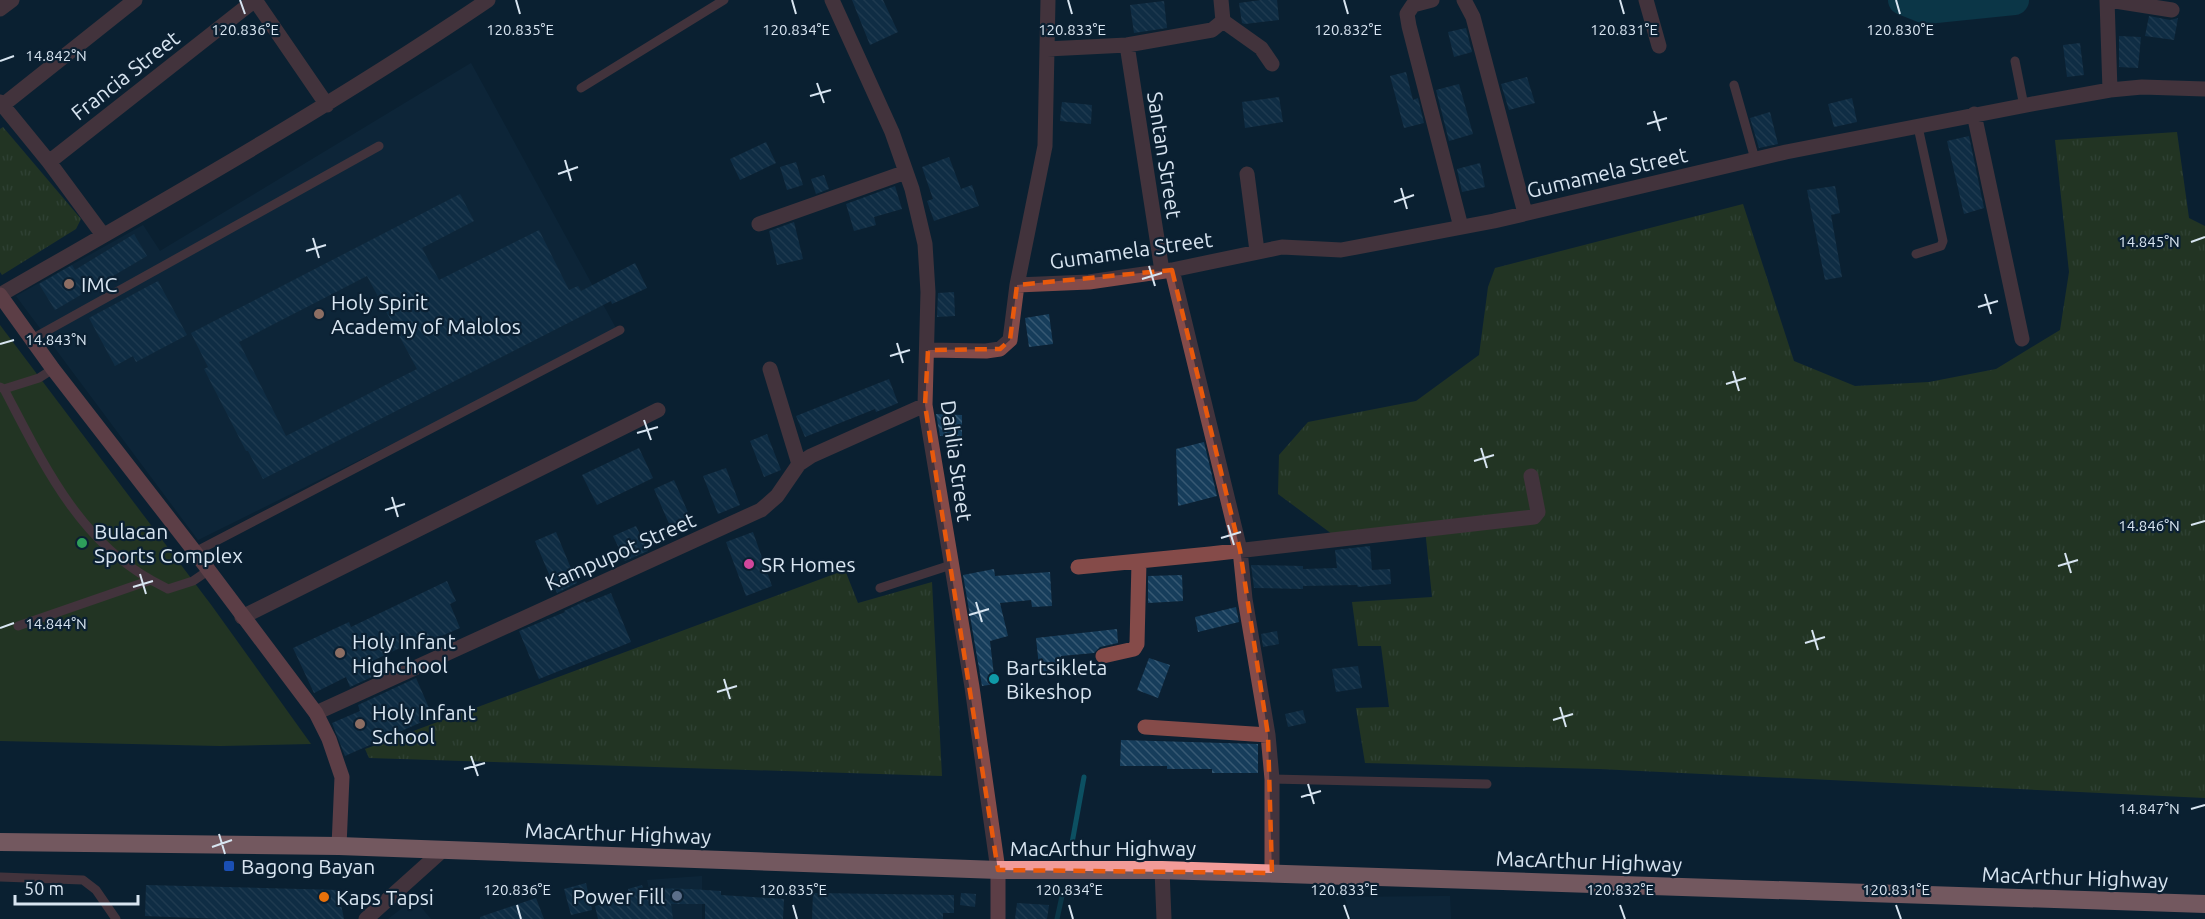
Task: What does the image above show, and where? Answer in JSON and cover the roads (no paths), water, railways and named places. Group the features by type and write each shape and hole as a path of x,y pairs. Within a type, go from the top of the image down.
{"highway":[{"name":"MacArthur Highway","path":"0,842 339,846 998,870 1272,873 2205,904"}],"street":[{"path":"0,9 12,0"},
{"path":"103,235 49,162 1,103 135,0"},
{"path":"255,0 327,105"},
{"name":"Francia Street","path":"49,162 255,0"},
{"path":"339,846 342,777 329,739 316,713 209,570 53,369 0,295 327,105 488,0"},
{"name":"Dahlia Street","path":"832,0 892,132 906,172 925,244 928,292 925,405 972,687 998,870"},
{"path":"928,350 987,351 1000,349 1010,340 1017,285 1045,146 1048,0"},
{"path":"1221,0 1223,21 1261,48 1272,64"},
{"path":"1432,0 1413,5 1407,14 1408,26 1461,227"},
{"path":"1464,0 1473,17 1526,213"},
{"path":"1646,0 1659,46"},
{"path":"2110,90 2108,0 2172,10"},
{"path":"1047,49 1127,45 1212,30 1223,21"},
{"name":"Santan Street","path":"1127,45 1167,271 1240,550 1247,610 1268,735 1272,780 1272,873"},
{"name":"Gumamela Street","path":"1017,285 1089,282 1167,271 1282,247 1341,250 1461,227 1755,159 1974,114 2110,90 2142,87 2205,90"},
{"path":"1974,114 2022,339"},
{"path":"759,224 906,172"},
{"path":"1247,174 1257,251"},
{"path":"770,369 799,464"},
{"name":"Kampupot Street","path":"316,713 761,510 777,496 799,464 811,456 925,405"},
{"path":"242,617 658,410"},
{"path":"1078,567 1534,517 1538,512 1530,476"},
{"path":"1103,656 1127,652 1134,649 1137,644 1139,562"},
{"path":"1145,727 1268,735"},
{"path":"366,919 444,849"},
{"path":"998,870 998,919"},
{"path":"1162,870 1164,919"}],"lane":[{"path":"581,88 724,0"},
{"path":"2015,61 2024,106"},
{"path":"1734,85 1755,159"},
{"path":"1916,254 1941,246 1943,241 1918,127"},
{"path":"32,339 379,146"},
{"path":"195,552 620,330"},
{"path":"53,369 39,378 2,388 45,466 77,516 105,547 129,568 168,589 193,581 209,570"},
{"path":"880,588 951,565"},
{"path":"18,626 151,580"},
{"path":"1272,780 1486,784"},
{"path":"0,877 84,880 96,890 116,919"}],"waterway":[{"path":"1903,0 1926,9 2014,0"},
{"path":"1072,843 1084,777"},
{"path":"1057,919 1062,896"}],"place":[{"name":"IMC","path":"69,284"},
{"name":"Holy Spirit Academy of Malolos","path":"319,314"},
{"name":"Bulacan Sports Complex","path":"82,543"},
{"name":"SR Homes","path":"749,564"},
{"name":"Holy Infant Highchool","path":"340,653"},
{"name":"Bartsikleta Bikeshop","path":"994,679"},
{"name":"Holy Infant School","path":"360,724"},
{"name":"Bagong Bayan","path":"229,866"},
{"name":"Power Fill","path":"677,896"},
{"name":"Kaps Tapsi","path":"324,897"}]}
